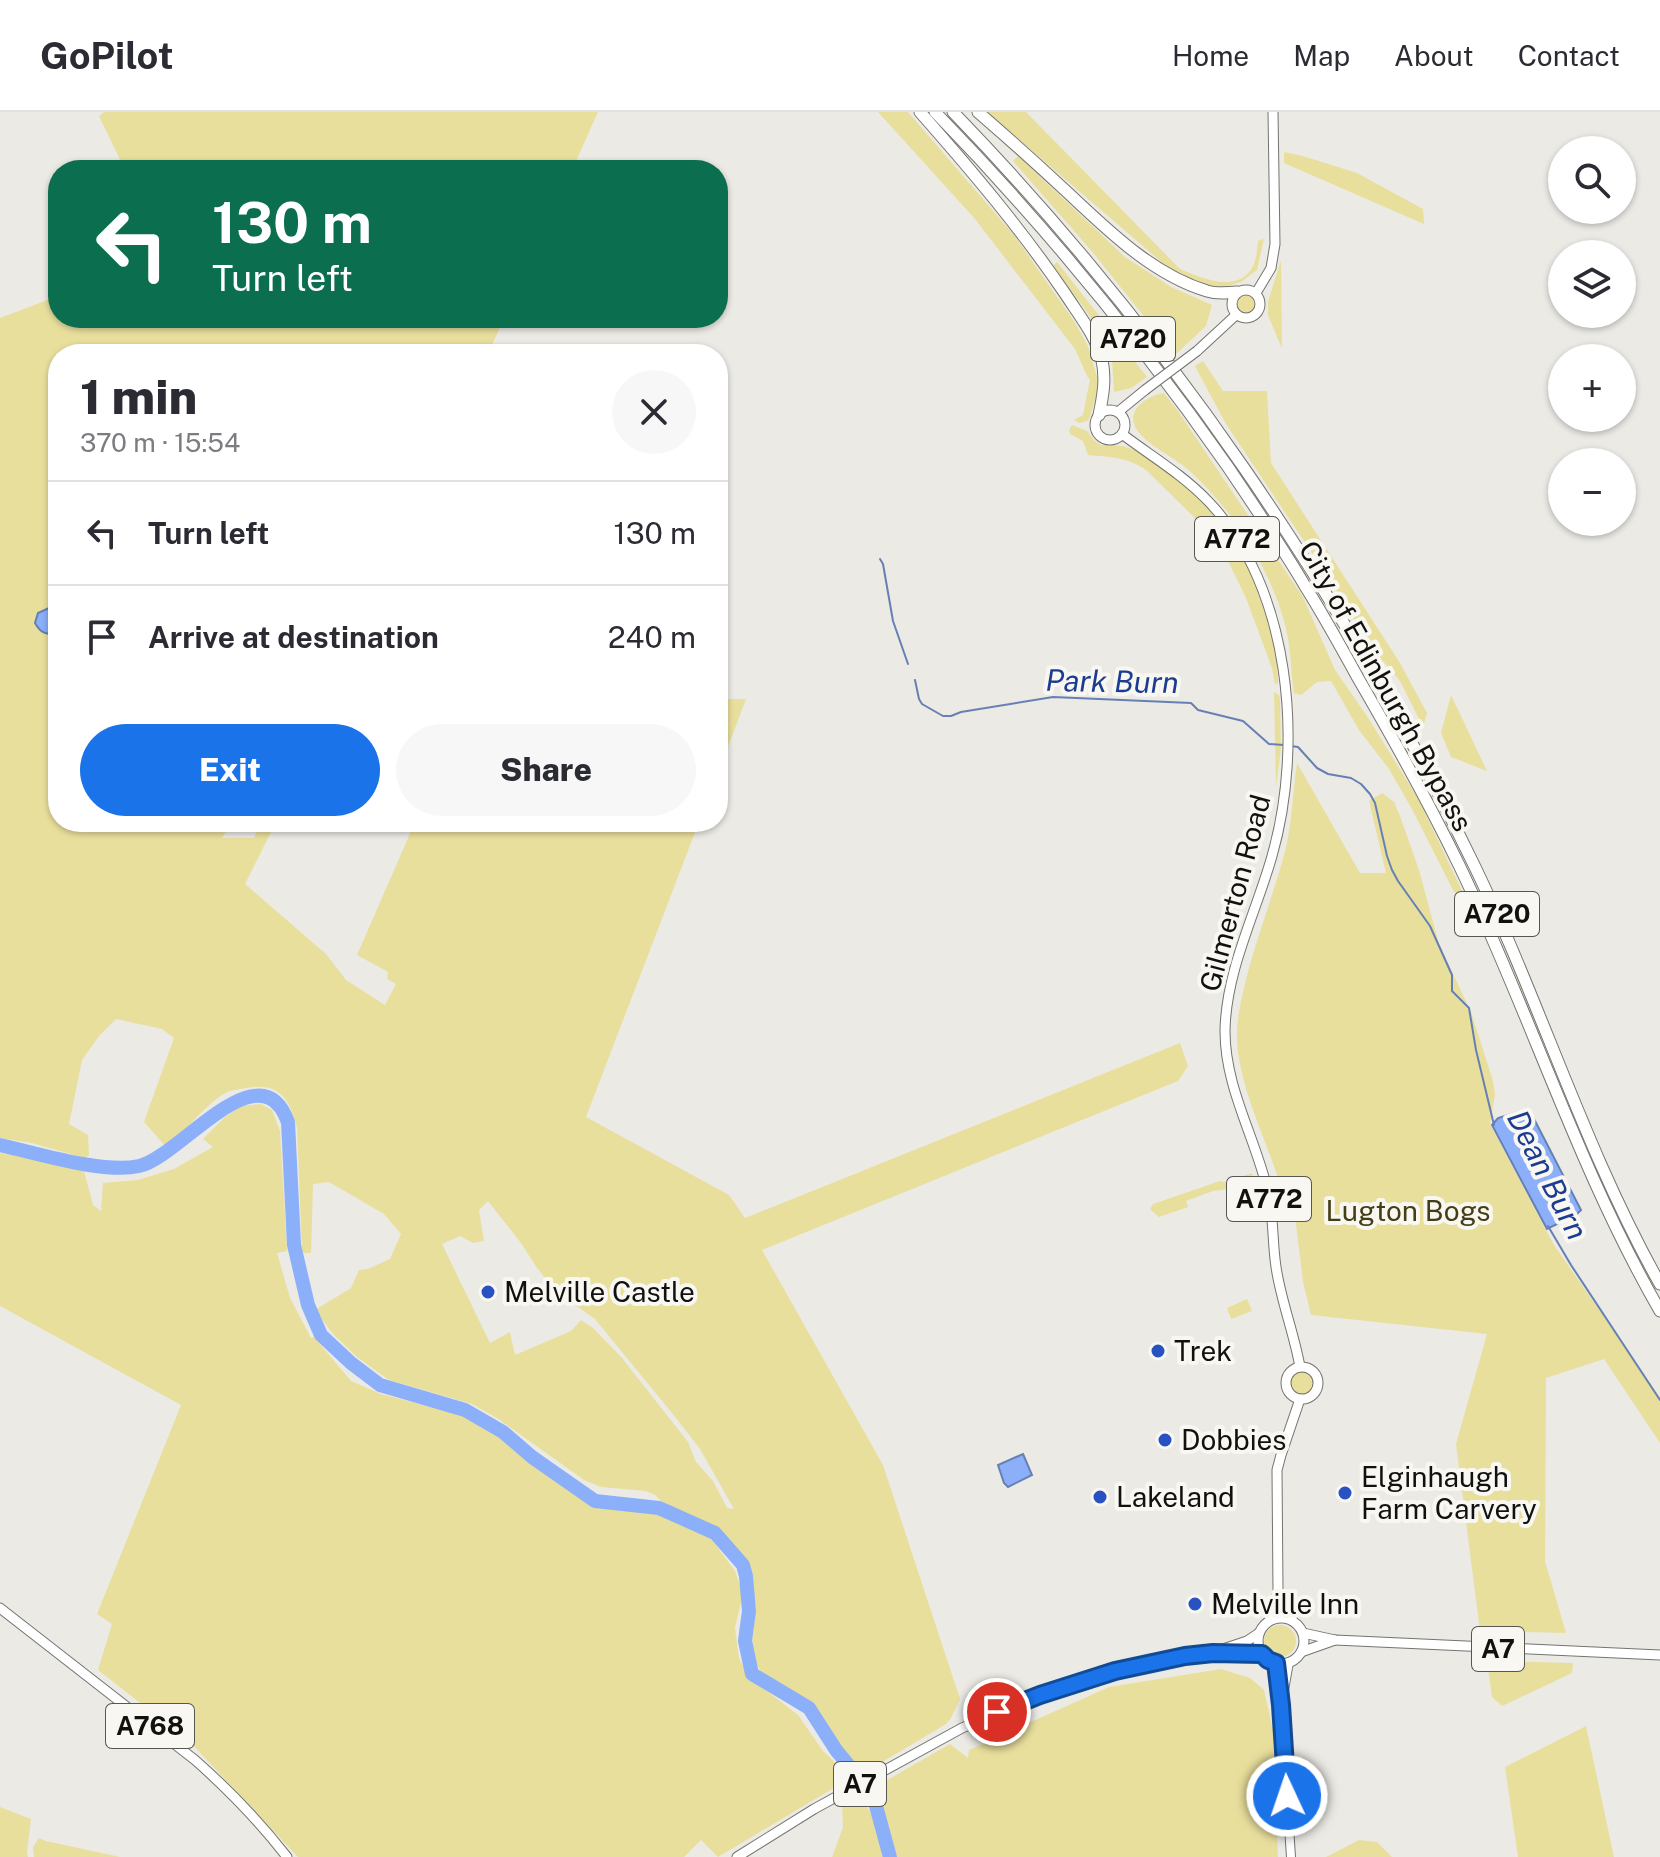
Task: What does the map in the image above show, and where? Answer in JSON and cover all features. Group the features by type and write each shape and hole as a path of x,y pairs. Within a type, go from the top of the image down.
{"highway":[{"path":"920,112 1017,227 1090,331 1102,359 1104,374 1099,415"},
{"name":"City of Edinburgh Bypass","path":"935,112 1027,212 1122,324 1207,437 1305,586 1408,763 1454,855 1518,994 1593,1179 1660,1311"},
{"name":"City of Edinburgh Bypass","path":"953,112 1049,216 1182,380 1341,617 1419,755 1476,869 1529,986 1593,1147 1660,1284"},
{"path":"978,112 1137,253 1172,275 1209,292 1237,292"}],"main road":[{"path":"1256,293 1271,268 1275,244 1273,112"},
{"path":"1247,289 1256,293 1261,303 1257,314 1247,318 1236,315 1232,304 1237,292 1247,289"},
{"path":"1118,412 1197,351 1236,315"},
{"path":"1099,415 1106,410 1118,412 1125,425 1122,434"},
{"name":"A772","path":"1099,415 1096,424 1099,434 1113,439 1122,434"},
{"name":"Gilmerton Road","path":"1122,434 1170,467 1210,503 1253,566 1277,637 1285,687 1287,746 1281,819 1273,855 1235,969 1227,1006 1226,1047 1228,1068 1267,1189 1276,1266 1300,1367"},
{"name":"A772","path":"1300,1367 1315,1373 1318,1383 1310,1397 1300,1399 1288,1392 1286,1383 1288,1374 1300,1367"},
{"name":"A772","path":"1273,1619 1278,1590 1277,1470 1300,1399"},
{"name":"A772","path":"1278,1590 1287,1618"},
{"name":"A768","path":"0,1608 225,1786 287,1857"},
{"path":"1287,1618 1303,1633 1304,1646 1289,1662 1268,1660 1258,1645 1259,1633 1273,1619 1287,1618"},
{"name":"A7","path":"1213,1653 1247,1641 1259,1633"},
{"name":"A7","path":"1303,1633 1335,1640 1660,1655"},
{"name":"A7","path":"1301,1652 1335,1640"},
{"name":"A7","path":"737,1857 814,1809 962,1728 1040,1695 1115,1671 1185,1656 1262,1654"},
{"path":"1281,1705 1289,1662"},
{"path":"1276,1663 1291,1857"}],"green space":[{"path":"104,112 598,112 576,160 120,160 99,116"},
{"path":"878,112 908,112 1014,235 1074,321 1088,346 1098,380 1097,393 1087,421 1079,423 1074,420 1083,415 1090,379 1075,349 975,219"},
{"path":"987,112 1026,112 1180,269 1211,280 1232,282 1249,272 1255,261 1258,241 1264,239 1257,270 1241,282 1224,287 1201,284 1165,265"},
{"path":"1284,152 1357,173 1423,209 1424,224 1284,163"},
{"path":"1018,156 1125,257 1171,287 1212,305 1206,326 1175,355 1090,249 1013,161"},
{"path":"1281,260 1282,349 1268,315 1268,302"},
{"path":"1057,262 1147,377 1131,388 1114,392 1112,361 1098,327 1053,266"},
{"path":"1246,295 1255,304 1246,313 1237,304"},
{"path":"48,300 48,328 500,328 492,344 48,344 48,832 226,832 222,838 254,838 257,832 271,832 245,884 326,954 346,980 385,1005 396,984 387,979 388,972 357,955 411,832 695,832 586,1117 729,1195 745,1218 1180,1043 1188,1066 1178,1081 762,1250 883,1465 960,1699 946,1724 864,1773 822,1717 801,1700 765,1679 751,1654 756,1607 746,1563 713,1526 646,1491 601,1487 584,1480 497,1418 472,1404 389,1380 357,1357 333,1334 315,1310 351,1288 359,1270 390,1259 401,1234 384,1214 329,1182 313,1184 311,1253 302,1253 297,1127 281,1094 267,1087 227,1092 204,1110 167,1148 144,1122 174,1038 162,1029 116,1019 82,1060 69,1124 88,1135 89,1155 84,1158 32,1143 0,1138 0,318","holes":["488,1201 555,1291 595,1319 676,1418 700,1449 734,1509 727,1508 713,1481 696,1462 688,1442 622,1358 593,1328 581,1320 571,1331 515,1355 510,1332 490,1343 442,1244 460,1236 473,1243 484,1241 479,1210"]},
{"path":"1203,361 1223,391 1267,391 1271,463 1400,663 1427,713 1423,727 1400,681 1375,652 1226,424 1195,366"},
{"path":"1164,393 1303,597 1335,670 1419,800 1464,895 1454,892 1389,769 1359,730 1331,681 1317,682 1301,695 1294,693 1288,638 1282,615 1274,591 1250,545 1220,502 1203,484 1142,436 1134,424 1138,407 1147,399"},
{"path":"1072,425 1087,431 1101,445 1123,446 1138,451 1188,487 1207,507 1236,544 1249,568 1273,638 1278,683 1275,684 1246,598 1227,559 1200,523 1146,470 1118,458 1088,455 1083,441 1070,434"},
{"path":"1274,692 1280,699 1281,748 1276,787"},
{"path":"1451,695 1487,771 1451,757 1441,733"},
{"path":"728,699 746,699 728,747"},
{"name":"Lugton Bogs","path":"1297,763 1360,873 1386,873 1369,801 1382,793 1394,802 1419,870 1439,944 1471,1012 1493,1081 1495,1094 1490,1124 1554,1245 1660,1397 1660,1443 1604,1359 1546,1378 1545,1561 1566,1633 1480,1631 1456,1444 1487,1334 1311,1315 1303,1282 1294,1207 1286,1205 1251,1104 1237,1042 1248,970 1286,847"},
{"path":"261,1104 272,1110 280,1131 287,1251 277,1253 290,1298 311,1338 314,1337 351,1381 381,1394 466,1416 499,1434 594,1506 658,1512 688,1523 710,1537 735,1571 743,1594 735,1628 739,1658 748,1676 798,1715 823,1751 849,1779 718,1857 701,1840 684,1857 298,1857 190,1742 98,1670 112,1624 97,1614 181,1405 0,1306 0,1153 45,1160 84,1171 93,1205 101,1211 103,1183 138,1180 174,1169 213,1147 203,1139 240,1106"},
{"path":"1252,1173 1254,1186 1213,1191 1186,1201 1188,1207 1159,1217 1150,1209 1153,1204"},
{"path":"1247,1299 1252,1311 1231,1319 1227,1308"},
{"path":"1302,1372 1310,1375 1313,1383 1310,1391 1302,1394 1294,1391 1291,1383 1294,1375"},
{"path":"1280,1625 1291,1630 1296,1641 1291,1652 1280,1657 1269,1652 1264,1641 1269,1630"},
{"path":"1487,1661 1573,1663 1572,1673 1502,1706 1492,1697"},
{"path":"1221,1669 1250,1678 1264,1690 1273,1730 1278,1857 897,1857 875,1787 950,1744 968,1758 969,1750 1109,1687"},
{"path":"1586,1726 1614,1857 1518,1857 1505,1767"},
{"path":"857,1795 875,1823 884,1857 832,1857 843,1827 842,1801"},
{"path":"0,1807 31,1819 28,1857 0,1857"},
{"path":"39,1838 120,1857 34,1857 33,1847"},
{"path":"1359,1840 1377,1842 1392,1857 1326,1857"}],"water":[{"path":"48,608 48,634 35,623 38,613"},
{"path":"1524,1110 1532,1115 1581,1210 1547,1229 1492,1125 1498,1118"},
{"path":"1023,1454 1032,1475 1008,1487 998,1465"}],"waterway":[{"name":"Park Burn","path":"880,559 893,621 908,664"},
{"name":"Park Burn","path":"915,680 922,704 943,716 1053,697 1191,703 1198,710 1243,721 1269,744 1284,745"},
{"name":"Dean Burn","path":"1291,746 1298,747 1317,768 1328,774 1351,778 1361,784 1375,803 1392,870 1430,926 1452,975 1452,991 1469,1008 1494,1125"},
{"path":"0,1145 89,1165 139,1166 156,1159 239,1100 259,1096 275,1102 288,1122 294,1245 308,1305 321,1335 380,1385 465,1410 503,1432 532,1457 595,1501 659,1508 715,1533 743,1565 746,1576 749,1611 745,1641 752,1674 809,1708 836,1750 873,1795 890,1857"},
{"name":"Dean Burn","path":"1548,1226 1660,1400"}],"place":[{"name":"Melville Castle","path":"488,1292"},
{"name":"Trek","path":"1158,1351"},
{"name":"Dobbies","path":"1165,1440"},
{"name":"Elginhaugh Farm Carvery","path":"1345,1493"},
{"name":"Lakeland","path":"1100,1497"},
{"name":"Melville Inn","path":"1195,1604"}],"route":[{"path":"997,1712 1115,1671 1185,1656 1262,1654 1276,1663 1287,1796"}]}
